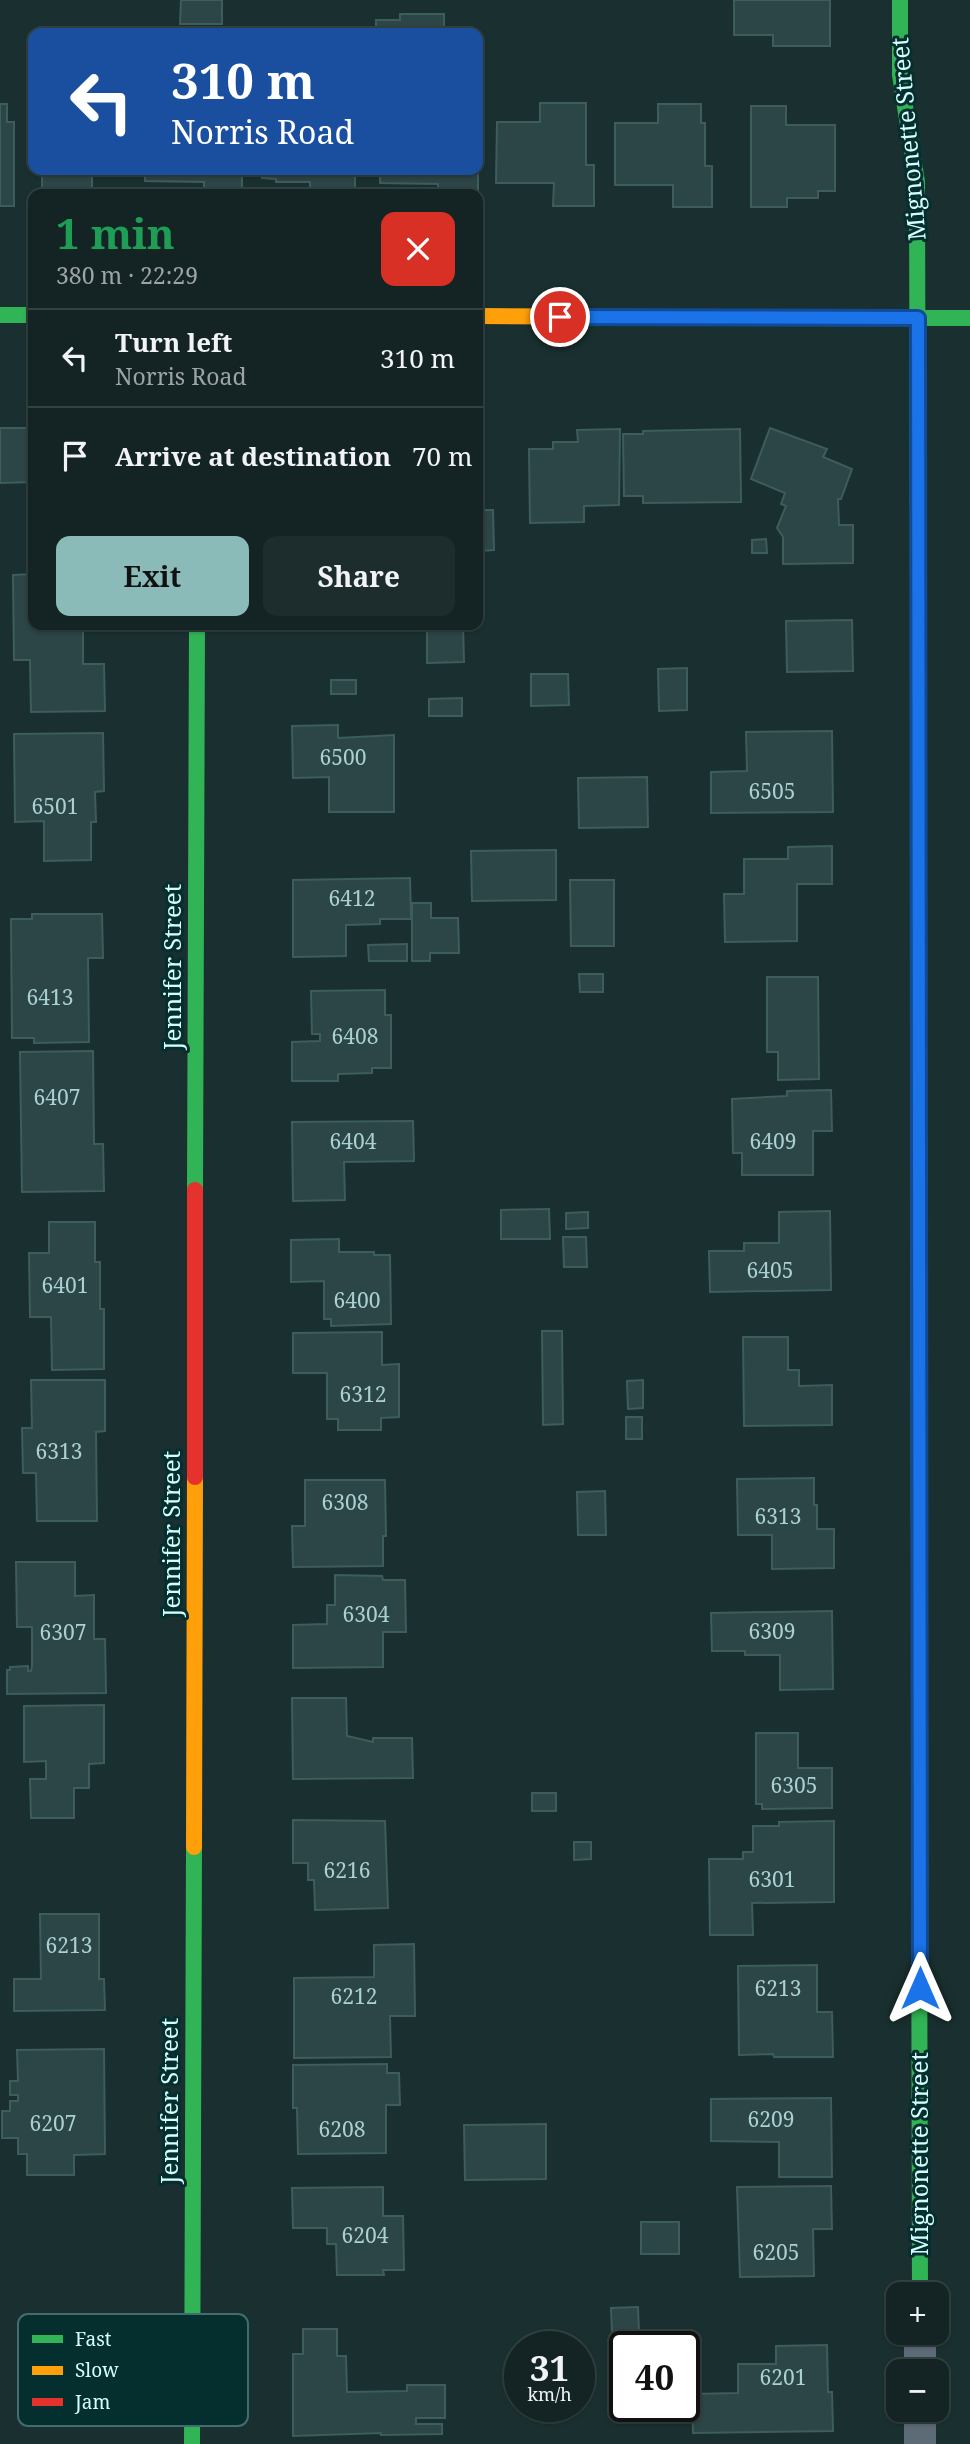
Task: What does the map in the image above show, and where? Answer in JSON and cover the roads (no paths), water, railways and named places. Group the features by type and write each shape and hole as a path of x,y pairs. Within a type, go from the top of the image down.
{"street":[{"name":"Mignonette Street","path":"900,0 900,75 917,182 920,2282"},
{"path":"0,315 28,315"},
{"path":"483,316 970,318"},
{"name":"Jennifer Street","path":"192,2314 197,630"},
{"path":"920,2422 920,2444"},
{"name":"Jennifer Street","path":"192,2426 192,2444"}]}
